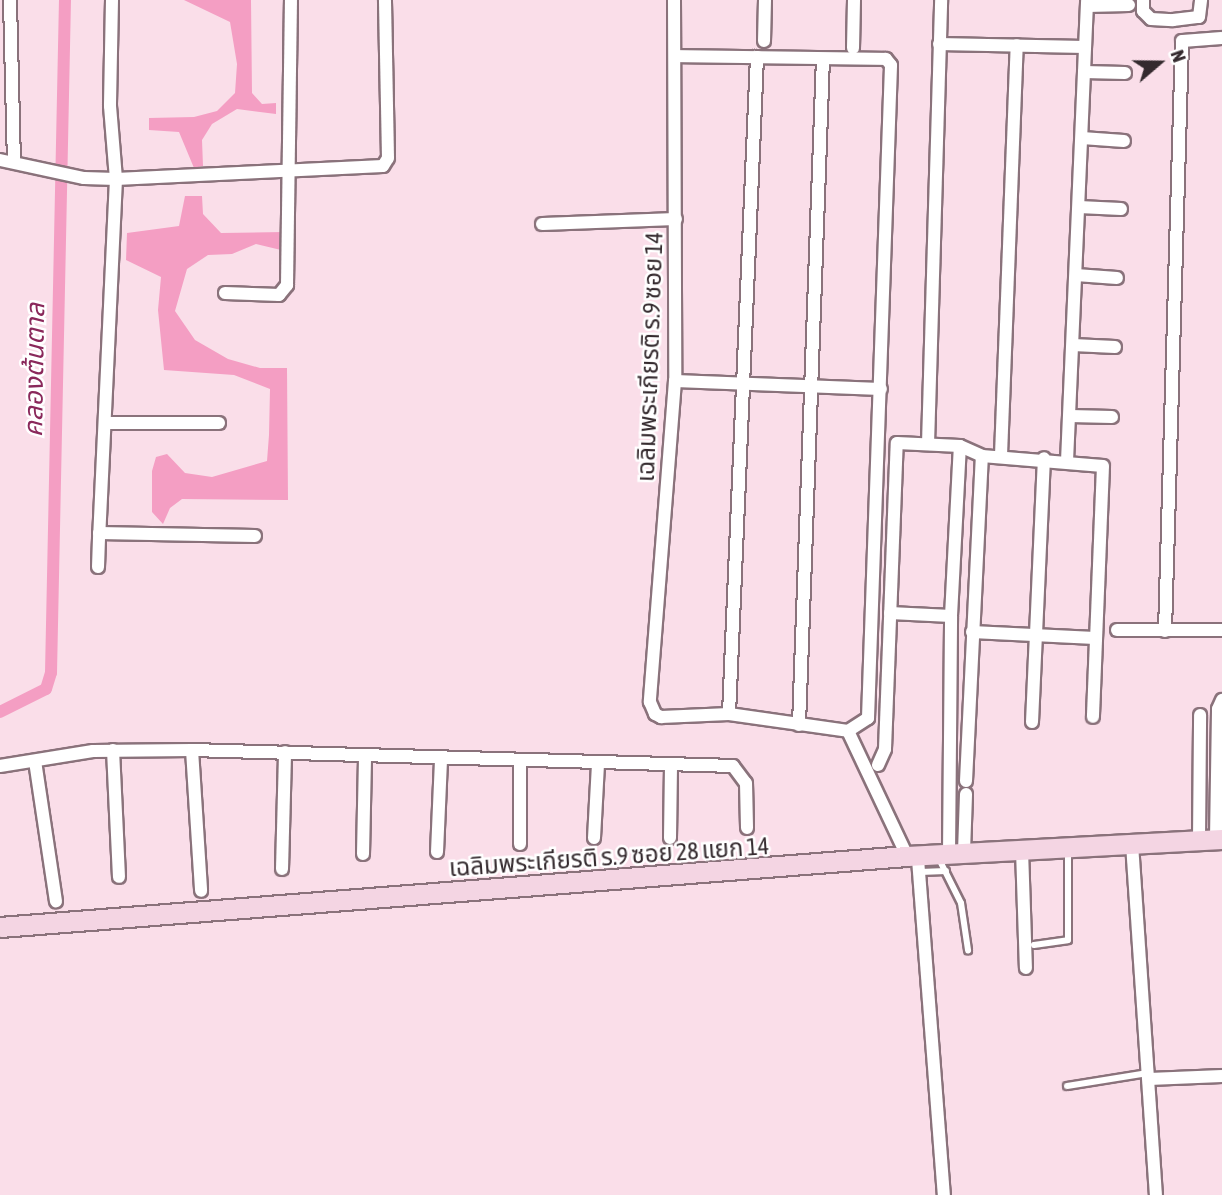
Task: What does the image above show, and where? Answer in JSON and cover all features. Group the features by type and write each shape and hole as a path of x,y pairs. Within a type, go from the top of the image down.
{"street":[{"path":"10,0 14,159"},
{"path":"98,567 107,423 116,179 110,106 112,0"},
{"path":"225,293 284,292 291,0"},
{"path":"0,160 14,159 84,178 116,179 371,169 383,166 388,158 385,0"},
{"name":"เฉลิมพระเกียรติ ร.9 ซอย 14","path":"674,0 676,381 650,702 655,714 729,714"},
{"path":"764,41 765,0"},
{"path":"853,48 854,0"},
{"path":"928,444 941,0"},
{"path":"1143,0 1143,11 1151,19 1193,20 1199,17 1201,0"},
{"path":"1068,461 1087,3 1129,5"},
{"path":"1165,631 1182,41 1222,38"},
{"path":"939,44 1085,47"},
{"path":"1001,456 1017,45"},
{"path":"675,56 757,57 890,61 868,718 848,731 729,714 757,57"},
{"path":"799,725 823,59"},
{"path":"1084,72 1125,74"},
{"path":"1082,138 1124,141"},
{"path":"1079,207 1121,209"},
{"path":"542,223 676,219"},
{"path":"1076,275 1118,278"},
{"path":"1073,345 1115,347"},
{"path":"676,381 881,389"},
{"path":"1070,416 1112,418"},
{"path":"107,423 219,423"},
{"path":"878,765 885,749 897,443 960,446 982,456 1044,458 1103,466 1094,638 1093,717"},
{"path":"944,1195 934,860 951,657 960,446"},
{"path":"934,860 966,787 970,658 982,456"},
{"path":"1032,722 1044,458"},
{"path":"99,533 255,536"},
{"path":"953,576 974,577"},
{"path":"890,613 951,616"},
{"path":"1118,630 1222,630"},
{"path":"972,632 1094,638"},
{"path":"951,657 970,658"},
{"path":"1212,839 1218,709 1222,700"},
{"path":"1200,715 1212,839"},
{"path":"848,731 934,860"},
{"path":"113,750 119,877"},
{"path":"0,766 113,750 285,752 441,760 733,766 741,773 746,783 747,828"},
{"path":"192,750 201,891"},
{"path":"282,869 285,752"},
{"path":"363,854 365,757"},
{"path":"437,852 441,760"},
{"path":"520,760 520,844"},
{"path":"35,761 56,901"},
{"path":"594,838 598,763"},
{"path":"670,838 671,765"},
{"name":"เฉลิมพระเกียรติ ร.9 ซอย 28 แยก 14","path":"0,927 934,860 1022,850 1068,850 1212,839"},
{"path":"1132,844 1156,1195"},
{"path":"1022,850 1026,968"},
{"path":"1149,1076 1222,1076"}],"lane":[{"path":"1034,945 1057,944 1069,935 1068,850"},
{"path":"934,860 961,903 968,950"},
{"path":"1067,1086 1149,1076"}],"shaded area":[{"path":"184,0 251,0 252,93 262,104 276,103 276,114 237,109 212,124 202,140 203,166 194,168 179,132 149,130 149,118 194,117 217,111 235,93 237,64 230,22"},
{"path":"185,196 202,196 203,214 221,233 284,232 281,250 256,244 232,254 208,255 187,269 175,311 195,340 228,359 260,368 287,368 288,500 182,499 170,508 163,524 152,512 152,471 156,457 167,454 185,473 212,477 267,461 269,435 270,389 234,375 164,370 158,310 161,277 126,260 127,233 179,226"}],"waterway":[{"name":"คลองต้นตาล","path":"0,712 46,689 51,673 65,0"}]}
